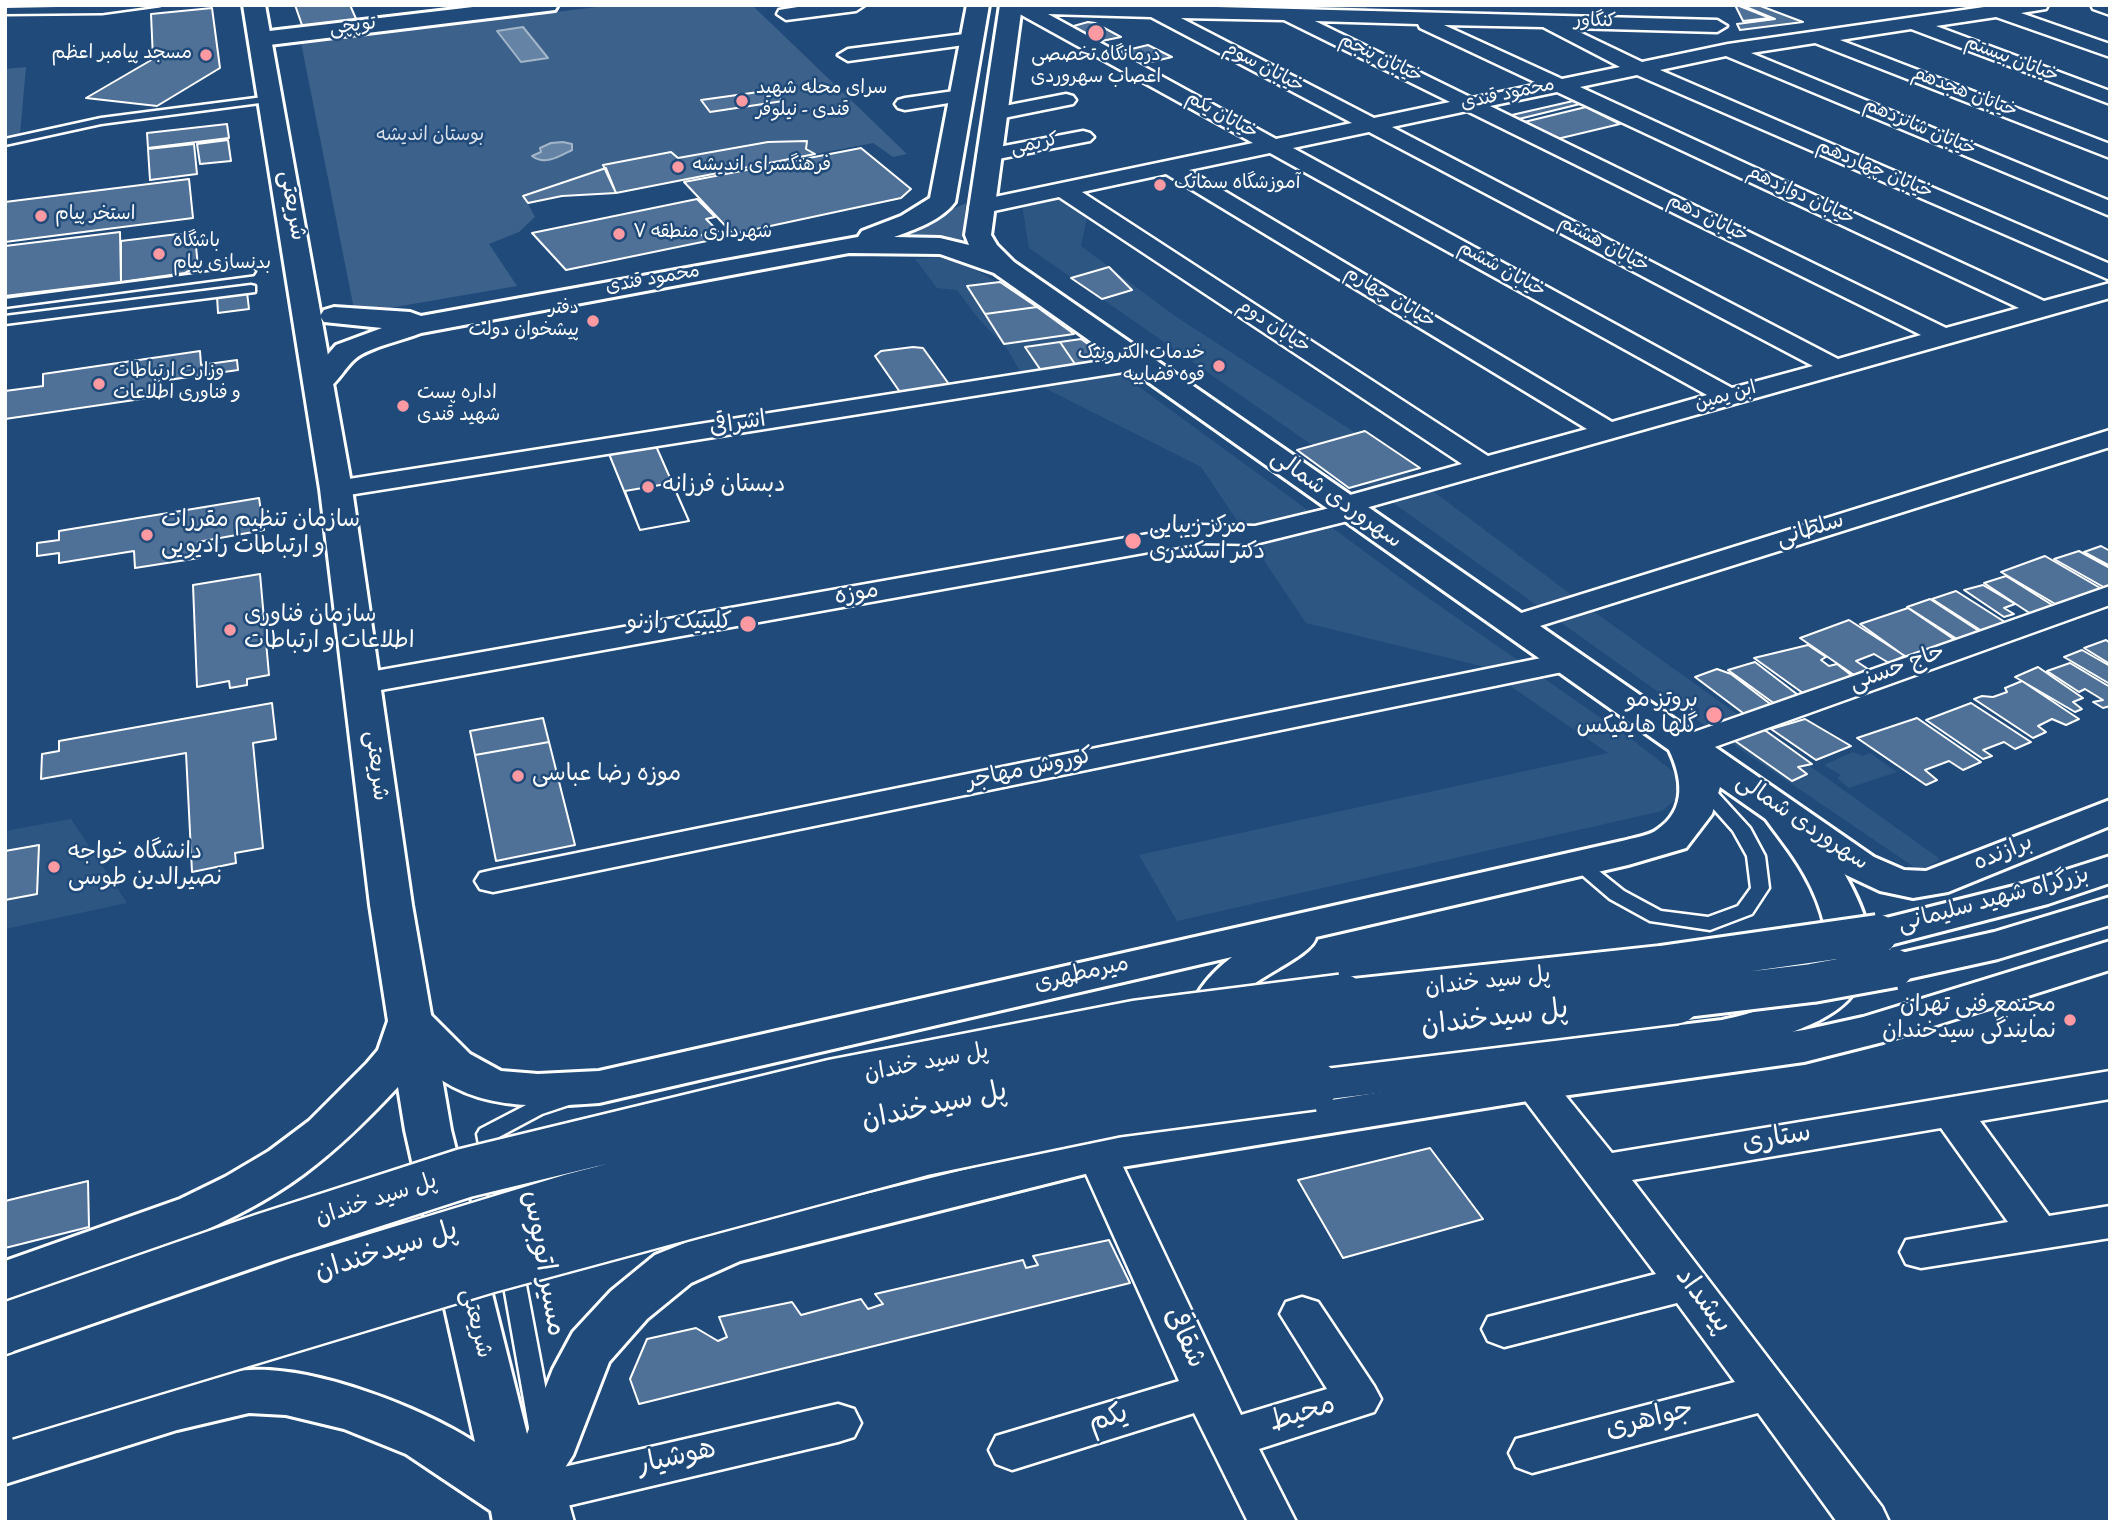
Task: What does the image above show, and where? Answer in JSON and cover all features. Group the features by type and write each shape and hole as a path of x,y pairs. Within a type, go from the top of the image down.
{"main road":[{"name":"شریعتی","path":"254,5 289,63"},
{"name":"شریعتی","path":"277,5 272,38 271,99 337,489 391,905 428,1130 540,1497"},
{"name":"توپچی","path":"272,38 547,5"},
{"path":"849,245 910,222 942,202 978,5"},
{"name":"سهروردی شمالی","path":"1015,7 994,114 978,235 981,244 1004,268 1781,812 1860,866 1895,884"},
{"path":"849,245 940,246 956,249 1004,268"},
{"name":"محمود قندی","path":"319,382 346,352 415,326 849,245"},
{"name":"محمود قندی","path":"331,303 398,322 458,317"},
{"path":"1686,746 1698,771 1701,785"},
{"name":"میرمطهری","path":"410,1021 441,1056 469,1077 499,1089 523,1091 599,1087 1672,839 1692,814 1701,785"},
{"path":"1339,918 1264,956 1219,990 1206,1024 1213,1056 1240,1085 1282,1110 1519,1063 1749,1029 1798,1012 1838,985 1849,951 1844,911 1825,874 1781,812"},
{"name":"برازنده","path":"1895,884 1917,887 1933,883 2110,812"},
{"name":"بزرگراه شهید سلیمانی","path":"1886,951 2110,869"},
{"name":"بزرگراه شهید سلیمانی","path":"1886,951 1998,945 2110,911"},
{"name":"پل سید خندان","path":"5,1328 465,1173 833,1084 1137,1026 1263,1008 1699,960 1886,951"},
{"name":"پل سیدخندان","path":"5,1383 300,1281 573,1198 816,1135 1084,1076 1198,1058 1812,982 1886,951"},
{"path":"5,1414 489,1268 922,1151 1115,1111 1323,1101 1534,1084 1804,1046 1867,1031 2110,955"},
{"path":"5,1280 164,1226 236,1194 268,1176 314,1144 345,1116 399,1054 410,1021"},
{"path":"5,1461 177,1408 249,1391 286,1393 351,1409 425,1438 540,1497 579,1369 591,1347 629,1305 673,1269 729,1245 1323,1101"}],"street":[{"path":"786,14 856,5"},
{"path":"1708,5 1728,50"},
{"name":"محمود قندی","path":"980,207 1728,50 1912,23 1990,8 2039,5"},
{"path":"2100,5 2110,9"},
{"name":"کنگاور","path":"1015,7 1717,26"},
{"name":"خیابان یکم","path":"1015,7 1272,146"},
{"path":"1990,8 2110,51"},
{"name":"خیابان سوم","path":"1156,12 1371,125"},
{"name":"خیابان پنجم","path":"1290,16 1470,104"},
{"name":"خیابان دوازدهم","path":"1415,19 2041,309"},
{"name":"خیابان چهاردهم","path":"1544,22 1638,68 2110,273"},
{"name":"خیابان بیستم","path":"1912,23 2110,98"},
{"name":"خیابان هجدهم","path":"1817,37 2110,152"},
{"path":"848,55 972,39"},
{"name":"خیابان شانزدهم","path":"1728,50 2110,209"},
{"path":"905,104 961,96"},
{"path":"994,114 1066,100"},
{"name":"خیابان دهم","path":"1470,104 1944,337"},
{"name":"خیابان هشتم","path":"1371,125 1835,367"},
{"name":"کریمی","path":"988,155 1083,137"},
{"name":"خیابان ششم","path":"1272,146 1729,397"},
{"name":"خیابان چهارم","path":"1169,167 1609,431"},
{"name":"خیابان دوم","path":"1063,190 1484,466"},
{"name":"ابن یمین","path":"1346,509 1484,466 2110,290"},
{"name":"اشراقی","path":"337,489 1140,363"},
{"name":"سلطانی","path":"1513,625 2110,438"},
{"name":"موزه","path":"363,683 1199,534 1255,535 1346,509"},
{"name":"حاج حسنی","path":"1686,746 2110,595"},
{"name":"کوروش مهاجر","path":"493,881 1566,662"},
{"name":"پیشداد","path":"1534,1084 1602,1170 1865,1522"},
{"name":"ستاری","path":"1602,1170 2110,1085"},
{"path":"1951,1111 2039,1234"},
{"name":"شقاقی","path":"1097,1154 1206,1391 1272,1522"},
{"path":"1922,1252 2110,1222"},
{"path":"1504,1329 1687,1283"},
{"name":"محیط","path":"1230,1438 1358,1399 1302,1314"},
{"name":"یکم","path":"1012,1450 1206,1391"},
{"name":"جواهری","path":"1532,1452 1768,1392"},
{"name":"هوشیار","path":"540,1497 838,1423"}],"lane":[{"path":"5,11 53,5"},
{"path":"5,11 168,5"},
{"path":"5,142 101,121 271,99"},
{"path":"5,303 249,271"},
{"path":"5,320 251,289"},
{"path":"1577,863 1617,895 1657,917 1710,924 1745,910 1760,888 1756,856 1741,828 1701,785"},
{"name":"مسیر اتوبوس","path":"540,1497 488,1134 536,1109 599,1087"}],"shaded area":[{"path":"523,27 548,58 521,62 497,31"},
{"path":"551,143 572,144 572,150 547,160 532,156"},
{"path":"1056,198 1087,217 1081,246 1175,316 1354,432 1593,611 1940,859 1920,871 1706,726 1312,445 1029,248 1022,205"},
{"path":"952,256 993,280 1424,595 1634,741 1684,780 1681,795 1662,811 1177,921 1139,855 1608,753 1481,666 1306,623 1201,467 1023,377 1008,350 977,317 957,290 937,288 915,259"},
{"path":"1853,752 1863,756 1870,753 1897,772 1849,788 1837,778 1841,775 1824,765"},
{"name":"دانشگاه خواجه نصیرالدین طوسی","path":"71,819 127,903 5,929 5,831"}],"green space":[{"name":"بوستان اندیشه","path":"613,5 752,5 907,154 893,157 873,143 815,154 806,149 807,141 768,142 678,158 671,152 604,164 606,168 524,196 535,217 519,232 489,244 517,286 355,314 301,43"},
{"path":"1039,5 1366,5 1369,13"},
{"path":"26,67 20,135 5,136 5,69"},
{"path":"966,203 962,242 893,236"}],"building":[{"path":"295,5 350,5 357,21 303,28"},
{"path":"1737,5 1770,18 1743,21"},
{"path":"1741,5 1758,5 1803,22 1740,30 1737,24 1775,19"},
{"path":"212,8 220,68 157,106 86,98 153,59 151,14"},
{"name":"درمانگاه تخصصی اعصاب سهروردی","path":"1088,22 1121,37 1097,42 1070,27"},
{"path":"1148,45 1172,57 1143,64 1119,52"},
{"name":"سرای محله شهید قندی - نیلوفر","path":"773,90 783,101 710,112 701,100"},
{"path":"1573,101 1586,107 1520,123 1503,117"},
{"path":"1580,104 1620,124 1553,140 1515,120"},
{"path":"227,124 229,138 148,148 147,133"},
{"path":"228,140 231,161 200,164 197,144"},
{"name":"فرهنگسرای اندیشه","path":"807,141 806,149 815,154 616,193 603,165 671,152 678,158 768,142"},
{"path":"194,144 197,174 150,180 148,149"},
{"path":"861,148 911,189 901,198 733,234 684,182"},
{"path":"606,168 616,193 562,196 528,203 523,196"},
{"path":"189,179 193,218 5,242 5,202"},
{"name":"شهرداری منطقه ۷","path":"697,199 715,217 706,219 718,231 702,235 707,241 566,270 532,233"},
{"path":"120,232 121,282 5,296 5,246"},
{"name":"باشگاه بدنسازی پیام","path":"178,234 195,237 198,266 185,273 121,282 121,241"},
{"path":"1109,267 1132,290 1102,299 1071,278"},
{"path":"1000,282 1037,307 985,314 967,286"},
{"path":"247,292 249,309 218,313 217,296"},
{"path":"1037,307 1074,334 1004,344 985,314"},
{"path":"1081,339 1110,360 1107,363 1077,367 1060,342"},
{"path":"1060,342 1077,367 1042,372 1025,347"},
{"path":"923,348 951,387 902,395 875,356 881,351"},
{"name":"وزارت ارتباطات و فناوری اطلاعات","path":"200,351 201,365 237,360 238,370 154,382 155,397 5,419 5,391 43,386 43,374"},
{"path":"1365,431 1420,468 1349,488 1297,450"},
{"name":"دبستان فرزانه","path":"656,446 689,521 640,530 609,454"},
{"path":"672,483 689,521 640,530 625,491"},
{"name":"سازمان تنظیم مقررات و ارتباطات رادیویی","path":"259,498 264,530 198,542 199,558 135,568 134,551 59,563 59,553 37,556 37,543 59,540 59,531"},
{"path":"2101,546 2110,551 2110,566 2084,552"},
{"path":"2079,551 2110,568 2110,588 2107,589 2054,559"},
{"path":"2045,556 2102,589 2057,605 2001,572"},
{"name":"سازمان فناوری اطلاعات و ارتباطات","path":"260,574 269,675 247,679 247,685 230,688 229,681 197,687 193,585"},
{"path":"2006,576 2057,608 2034,616 1984,583"},
{"path":"1983,585 2015,604 2004,608 2014,614 2004,617 1964,590"},
{"path":"1956,591 2008,624 1985,633 1932,599"},
{"path":"1930,599 1982,633 1960,641 1907,607"},
{"path":"1908,608 1955,640 1906,657 1860,624"},
{"path":"1849,620 1905,656 1889,663 1874,654 1856,661 1868,669 1854,675 1800,638"},
{"path":"2106,640 2110,643 2110,664 2084,648"},
{"path":"1808,645 1826,657 1821,660 1829,666 1837,664 1856,679 1807,696 1754,658"},
{"path":"2082,650 2110,666 2110,684 2064,657"},
{"path":"1755,662 1802,698 1779,707 1728,670"},
{"path":"2070,663 2110,687 2110,706 2103,708 2093,702 2103,700 2085,689 2079,692 2047,671"},
{"path":"2038,667 2083,698 2073,702 2082,709 2075,712 2015,677"},
{"path":"1717,669 1731,674 1773,706 1747,716 1695,677"},
{"path":"2022,681 2079,719 2066,725 2052,719 2038,726 2046,732 2033,738 1974,699 2007,692 2005,688"},
{"path":"272,703 276,739 253,743 263,848 235,853 236,863 192,872 186,753 41,779 42,754 59,751 59,741"},
{"path":"1971,703 2031,742 2015,749 2004,742 1983,750 1992,756 1983,759 1926,720"},
{"path":"543,718 549,742 475,755 470,731"},
{"path":"1917,718 1981,762 1963,770 1949,761 1925,770 1937,780 1926,785 1857,738"},
{"path":"1805,719 1851,746 1816,760 1771,729"},
{"path":"1759,726 1812,764 1798,767 1807,774 1792,781 1728,736"},
{"path":"549,742 575,845 496,861 475,755"},
{"path":"39,845 37,894 5,900 5,851"},
{"path":"1430,1148 1483,1219 1343,1258 1298,1180"},
{"path":"88,1181 89,1227 5,1248 5,1201"},
{"path":"1109,1240 1130,1283 639,1404 630,1379 647,1339 696,1328 718,1341 727,1337 719,1317 792,1302 801,1315 861,1299 868,1309 883,1304 875,1294 1023,1260 1026,1268 1038,1265 1033,1256"}],"place":[{"name":"درمانگاه تخصصی اعصاب سهروردی","path":"1096,33"},
{"name":"مسجد پیامبر اعظم","path":"206,55"},
{"name":"سرای محله شهید قندی - نیلوفر","path":"742,101"},
{"name":"فرهنگسرای اندیشه","path":"678,167"},
{"name":"آموزشگاه سماتک","path":"1160,185"},
{"name":"استخر پیام","path":"41,216"},
{"name":"شهرداری منطقه ۷","path":"619,234"},
{"name":"باشگاه بدنسازی پیام","path":"159,254"},
{"name":"دفتر پیشخوان دولت","path":"593,321"},
{"name":"خدمات الکترونیک قوه قضاییه","path":"1219,366"},
{"name":"وزارت ارتباطات و فناوری اطلاعات","path":"99,384"},
{"name":"اداره پست شهید قندی","path":"403,406"},
{"name":"دبستان فرزانه","path":"648,487"},
{"name":"سازمان تنظیم مقررات و ارتباطات رادیویی","path":"147,535"},
{"name":"مرکز زیبایی دکتر اسکندری","path":"1133,541"},
{"name":"کلینیک رازنو","path":"748,624"},
{"name":"سازمان فناوری اطلاعات و ارتباطات","path":"230,630"},
{"name":"پروتز مو گلها هایفیکس","path":"1714,715"},
{"name":"موزه رضا عباسی","path":"518,776"},
{"name":"دانشگاه خواجه نصیرالدین طوسی","path":"54,867"},
{"name":"مجتمع فنی تهران نمایندگی سیدخندان","path":"2070,1020"}]}
